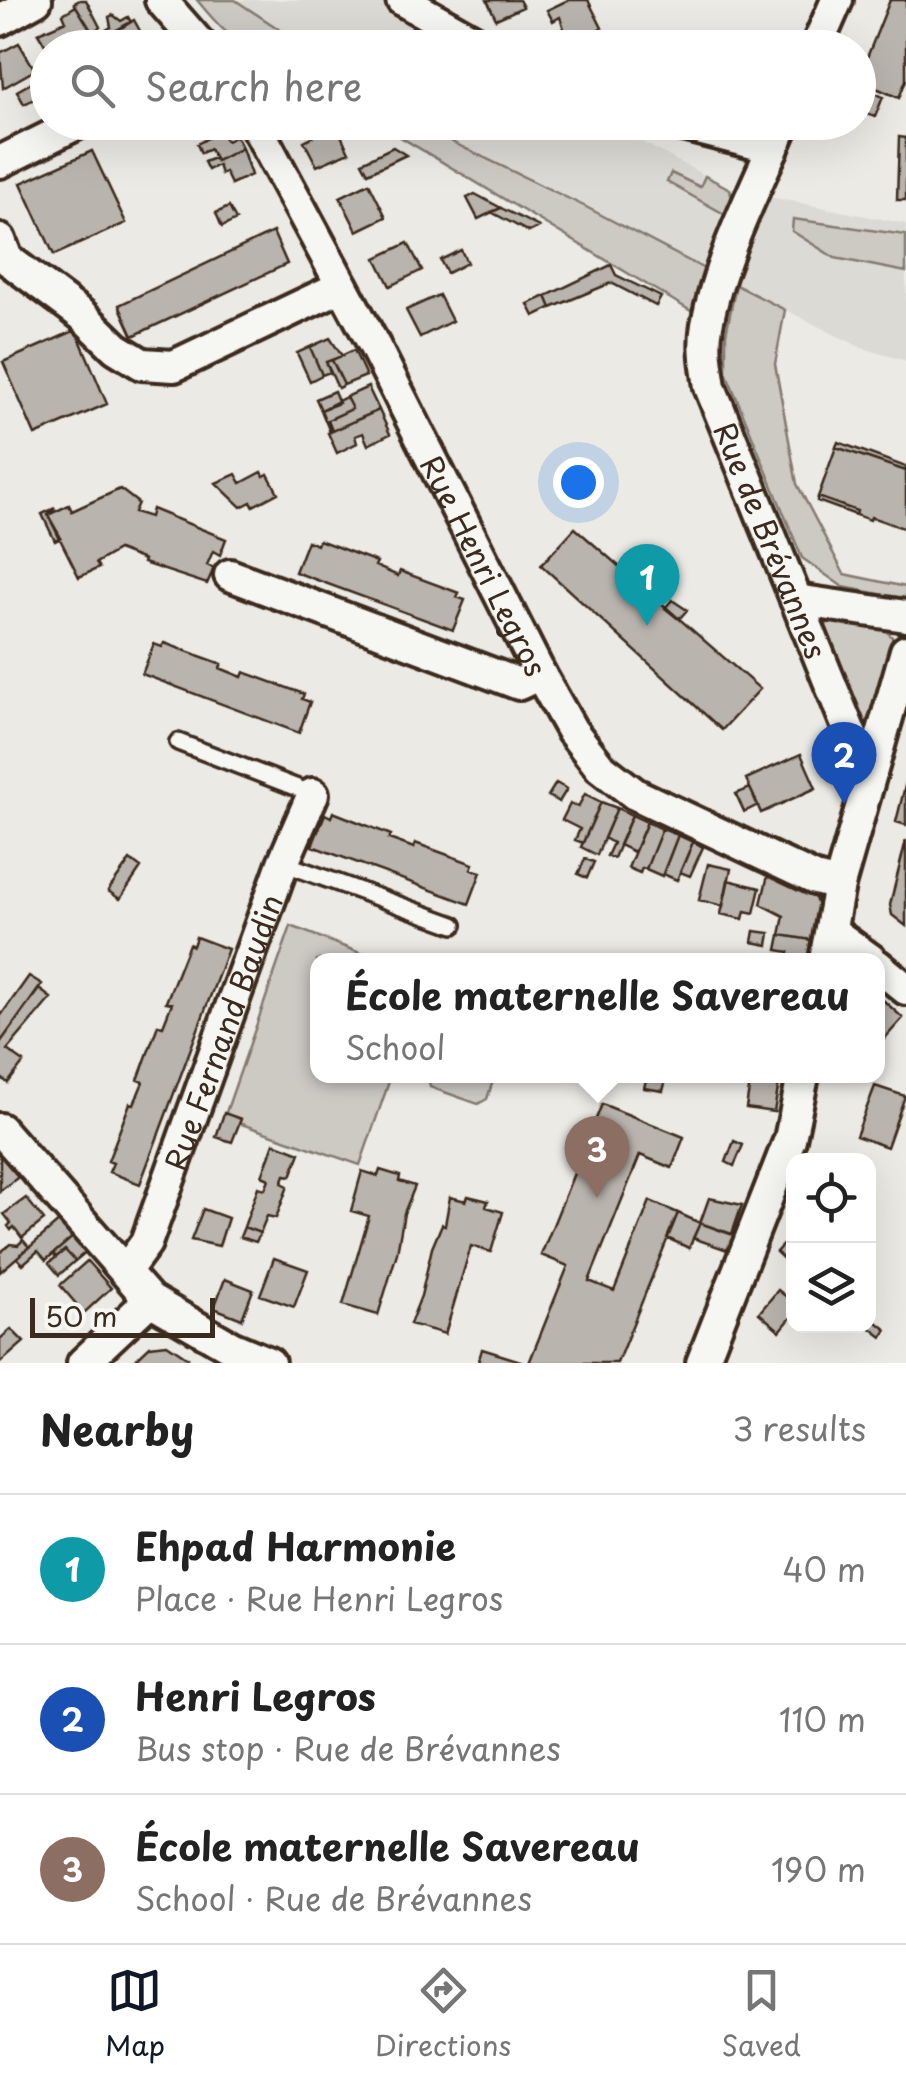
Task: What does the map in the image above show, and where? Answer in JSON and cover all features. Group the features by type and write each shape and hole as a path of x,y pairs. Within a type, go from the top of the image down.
{"street":[{"path":"0,20 36,0"},
{"path":"161,0 188,30"},
{"path":"402,0 455,30"},
{"path":"824,30 837,0"},
{"path":"0,162 44,140"},
{"name":"Rue Henri Legros","path":"264,140 540,674 572,731 600,768 635,794 815,879 839,885"},
{"name":"Rue de Brévannes","path":"777,140 718,282 706,328 705,358 710,387 868,777"},
{"path":"0,240 7,260 82,314 116,348 142,364 174,366 342,286"},
{"path":"230,575 519,684 540,674"},
{"path":"796,600 906,616"},
{"path":"828,946 839,885 906,651"},
{"name":"Rue Fernand Baudin","path":"126,1270 146,1242 283,863 313,794"},
{"path":"885,972 906,988"},
{"path":"702,1363 790,1139 802,1083"},
{"path":"0,1128 150,1300 231,1348 269,1363"},
{"path":"83,1363 150,1300"}],"lane":[{"path":"178,742 313,794"},
{"path":"283,863 454,925"}],"shaded area":[{"path":"197,0 377,0 433,30 221,30"},
{"path":"197,0 235,0 280,30 223,30"},
{"path":"405,140 449,140 710,272 691,311"},
{"path":"415,140 638,140 730,189 906,224 906,361 862,348 691,263"},
{"path":"671,173 700,187 705,176 730,189 728,216 667,182"},
{"path":"793,219 906,235 906,272 835,258 792,231"},
{"path":"736,285 785,310 775,364 797,484 844,574 906,587 906,599 843,587 802,558 726,372 726,334"},
{"path":"831,618 878,627 892,637 896,646 871,737 863,737 822,631"},
{"path":"291,926 360,953 310,953 310,1083 389,1083 360,1165 224,1118"},
{"path":"429,1083 492,1083 487,1099 478,1104 430,1087"}],"building":[{"path":"86,0 100,27 91,30 74,3"},
{"path":"487,0 519,0 523,7 496,19"},
{"path":"568,0 588,0 602,28 564,30 560,17 553,21 547,10"},
{"path":"890,0 906,0 906,80 899,98 876,88 876,35"},
{"path":"76,6 91,30 45,30 66,21 63,14"},
{"path":"113,15 121,21 128,17 131,22 118,30 106,30 111,27 109,17"},
{"path":"134,20 140,30 117,30"},
{"path":"19,43 30,62 30,73 3,88 0,53"},
{"path":"30,84 30,101 24,104 17,91"},
{"path":"876,94 883,97 876,114"},
{"path":"899,137 906,138 906,200 897,200"},
{"path":"204,140 238,140 242,148 216,161 210,149 201,153 197,144"},
{"path":"343,140 349,152 317,166 304,141"},
{"path":"393,147 406,155 368,173 362,162"},
{"path":"242,148 251,175 231,184 218,165 208,170 204,162 214,158 216,161"},
{"path":"92,151 126,223 54,255 21,183"},
{"path":"369,183 386,217 357,231 340,197"},
{"path":"475,194 501,208 478,219 467,198"},
{"path":"229,207 236,220 222,227 216,213"},
{"path":"501,208 539,227 529,232 491,212"},
{"path":"273,232 287,264 133,336 119,305"},
{"path":"408,243 422,270 390,286 376,258"},
{"path":"461,250 467,263 447,273 440,260"},
{"path":"611,265 616,275 661,297 656,306 611,283 551,308 546,296"},
{"path":"439,295 452,321 420,337 406,310"},
{"path":"546,296 551,308 534,316 528,304"},
{"path":"76,330 107,404 35,435 3,362"},
{"path":"330,338 342,356 326,362 330,372 322,375 310,347"},
{"path":"310,347 322,375 310,381 297,353"},
{"path":"354,350 366,376 344,385 332,360"},
{"path":"332,360 344,385 338,388 326,362"},
{"path":"368,387 379,410 332,431 328,420 352,409 346,397"},
{"path":"334,391 339,403 321,410 316,399"},
{"path":"346,397 352,409 328,420 330,432 321,410"},
{"path":"379,410 390,434 368,445 363,433 355,436 357,443 337,453 328,433"},
{"path":"838,442 906,467 906,471 836,447"},
{"path":"836,447 906,471 906,529 856,515 857,511 818,497"},
{"path":"262,472 264,476 268,474 278,493 253,506 251,502 241,507 216,483 236,474 241,483"},
{"path":"120,489 138,503 134,512 150,517 152,509 226,539 220,555 213,551 207,565 214,568 207,584 143,563 144,560 118,550 96,563 99,568 79,577 48,515 69,505 72,511"},
{"path":"818,497 857,511 856,515 817,501"},
{"path":"55,508 48,515 61,538 55,541 42,514"},
{"path":"575,528 760,689 722,730 541,565"},
{"path":"319,540 377,562 375,566 398,576 400,571 459,593 457,597 465,600 453,630 295,572 307,541 317,545"},
{"path":"672,600 687,610 681,617 665,608"},
{"path":"164,643 222,664 220,668 242,677 244,672 304,694 302,699 310,702 299,733 142,674 154,644 162,647"},
{"path":"801,754 816,788 761,813 746,779"},
{"path":"906,782 906,825 896,822"},
{"path":"556,783 567,789 559,802 548,796"},
{"path":"750,788 758,805 744,812 736,794"},
{"path":"585,794 601,802 583,843 575,840 580,829 562,820 570,804 578,807"},
{"path":"601,802 617,808 597,855 581,847"},
{"path":"617,808 632,815 614,858 607,856 613,843 604,838"},
{"path":"333,812 391,835 389,839 414,848 415,843 473,864 471,869 481,872 469,904 312,846 325,814 331,817"},
{"path":"632,815 647,822 634,852 619,845"},
{"path":"647,822 662,829 646,869 642,868 640,873 628,868"},
{"path":"662,829 678,835 662,876 646,869"},
{"path":"678,835 693,842 677,880 663,874"},
{"path":"906,840 906,926 892,915 890,905"},
{"path":"693,842 703,847 690,876 680,872"},
{"path":"585,859 594,862 587,878 578,874"},
{"path":"130,860 141,868 120,899 108,891"},
{"path":"708,864 731,869 723,906 699,900"},
{"path":"768,875 815,898 818,906 812,940 780,935 784,916 761,904"},
{"path":"728,880 760,888 754,913 745,911 743,919 721,914"},
{"path":"754,931 770,933 768,945 752,942"},
{"path":"780,935 812,940 809,953 777,950"},
{"path":"196,937 228,949 140,1184 109,1172 113,1163 108,1161 130,1103 134,1104 143,1082 138,1080 158,1025 163,1026 172,1003 166,1002 189,944 193,946"},
{"path":"29,976 42,984 0,1043 0,1012"},
{"path":"39,989 51,998 7,1050 24,1062 8,1083 0,1077 0,1043"},
{"path":"885,1002 903,1018 885,1038"},
{"path":"645,1083 665,1083 663,1091 644,1088"},
{"path":"750,1083 779,1083 774,1112 746,1108"},
{"path":"875,1086 905,1096 887,1147 856,1136"},
{"path":"602,1104 684,1137 672,1168 640,1155 589,1281 614,1291 650,1201 678,1213 617,1363 529,1363 568,1266 541,1255"},
{"path":"224,1113 241,1119 232,1142 216,1137"},
{"path":"734,1141 743,1145 734,1166 726,1162"},
{"path":"274,1143 300,1153 291,1176 285,1175 282,1183 288,1186 276,1218 267,1216 260,1233 244,1227 258,1187 265,1189 269,1179 262,1176"},
{"path":"0,1155 21,1175 0,1191"},
{"path":"380,1170 415,1186 404,1213 397,1253 378,1315 343,1305 369,1216 351,1211 362,1171 378,1176"},
{"path":"468,1196 488,1201 486,1207 503,1212 491,1252 471,1246 445,1334 410,1324 432,1248 442,1224 445,1225 450,1197 466,1201"},
{"path":"26,1198 44,1220 22,1238 14,1227 11,1230 8,1226 11,1223 4,1214"},
{"path":"709,1198 742,1205 732,1234 700,1223"},
{"path":"203,1209 228,1218 219,1246 191,1240"},
{"path":"678,1213 700,1223 689,1248 667,1238"},
{"path":"61,1220 75,1235 46,1260 38,1251 23,1264 17,1258"},
{"path":"700,1223 736,1236 730,1251 693,1238"},
{"path":"244,1227 260,1233 256,1242 240,1237"},
{"path":"75,1235 88,1250 75,1261 65,1250 56,1257 53,1254"},
{"path":"23,1240 29,1247 0,1272 0,1253"},
{"path":"786,1241 786,1261 776,1252"},
{"path":"65,1250 75,1261 59,1275 49,1263"},
{"path":"274,1258 308,1270 294,1307 260,1295"},
{"path":"87,1261 111,1288 84,1313 60,1285"},
{"path":"225,1279 253,1290 242,1319 214,1308"},
{"path":"778,1290 786,1296 786,1324 780,1331 759,1313"},
{"path":"876,1321 887,1330 882,1337 876,1332"},
{"path":"11,1329 24,1342 0,1363 0,1339"},
{"path":"167,1344 188,1358 183,1363 132,1363 150,1346"},
{"path":"482,1349 524,1362 478,1363"}],"place":[{"name":"Ehpad Harmonie","path":"647,626"},
{"name":"Henri Legros","path":"844,804"},
{"name":"École maternelle Savereau","path":"597,1198"}]}
